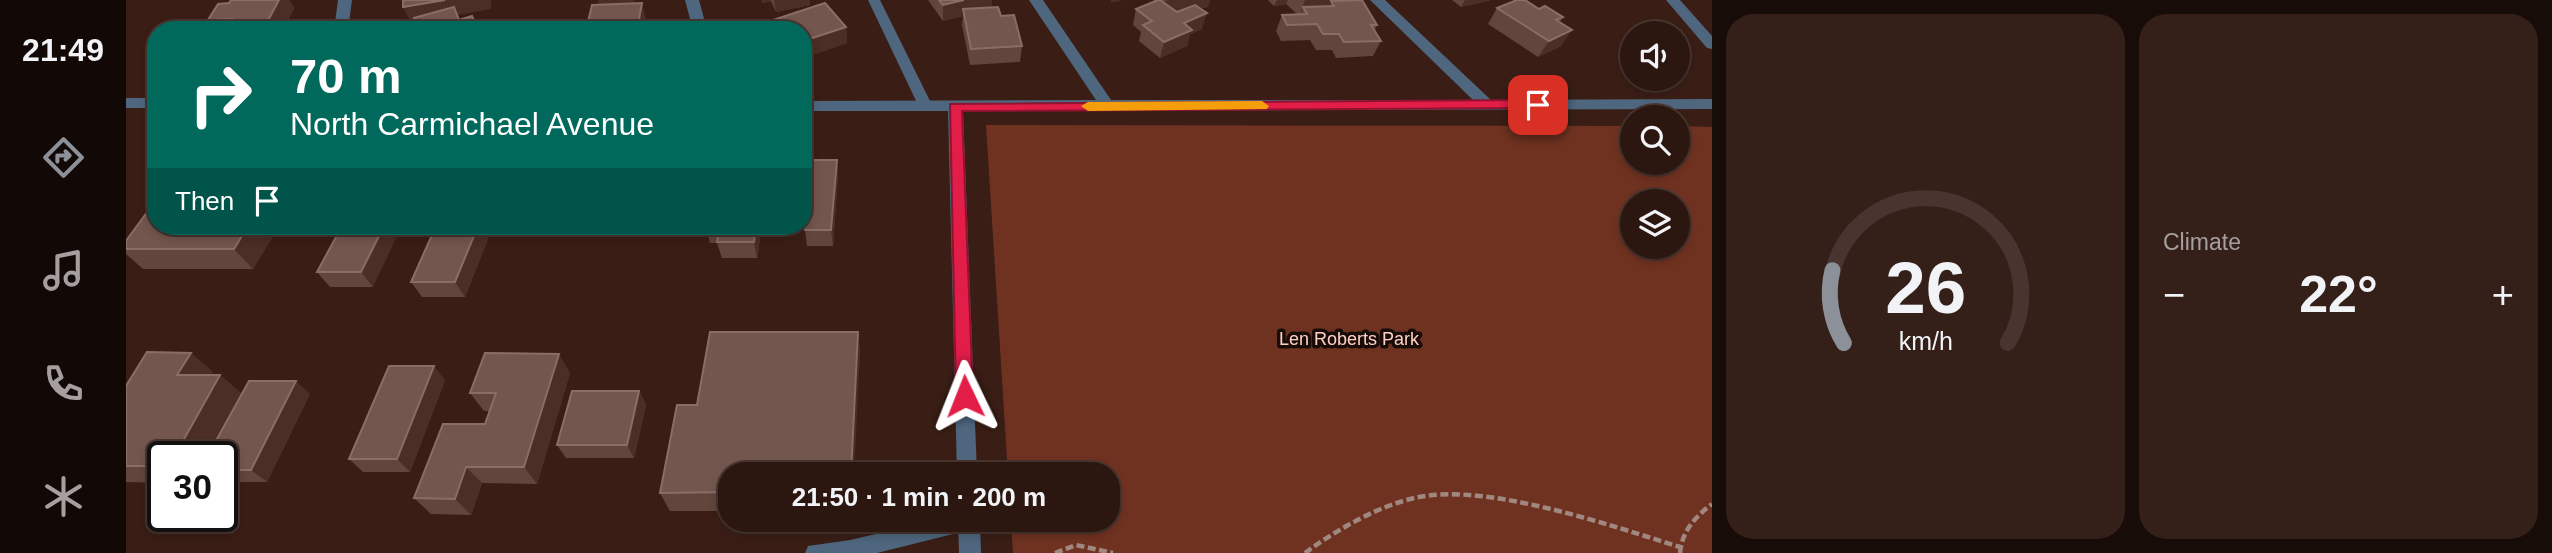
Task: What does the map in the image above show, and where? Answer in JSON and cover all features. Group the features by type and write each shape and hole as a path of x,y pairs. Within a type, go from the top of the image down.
{"street":[{"path":"342,21 345,0"},
{"path":"692,0 698,21"},
{"path":"1036,0 1107,106"},
{"path":"1377,0 1488,105"},
{"path":"1673,0 1712,45"},
{"path":"126,103 147,103"},
{"path":"812,106 1712,104"},
{"path":"955,107 967,462"},
{"path":"969,532 970,553"}],"lane":[{"path":"874,0 926,107"},
{"path":"815,553 850,550 921,532"}],"path":[{"path":"1305,553 1318,542 1351,525 1427,495 1466,497 1556,511 1680,550 1688,528 1701,511 1712,504"},
{"path":"1055,553 1062,547 1083,544 1112,553"}],"green space":[{"name":"Len Roberts Park","path":"986,125 1620,126 1620,175 1690,175 1690,126 1712,127 1712,553 1013,553 1012,532 1120,532 1120,462 1007,462"}],"building":[{"path":"231,0 279,0 268,21 208,20 218,4 229,3"},
{"path":"403,0 445,0 403,7"},
{"path":"939,0 964,0 943,5"},
{"path":"1158,0 1177,12 1195,5 1207,13 1184,23 1192,30 1164,42 1143,25 1152,21 1136,9"},
{"path":"1362,0 1377,25 1371,25 1381,41 1344,42 1339,34 1323,34 1317,24 1287,25 1282,15 1307,14 1303,7 1334,6 1331,1"},
{"path":"1517,0 1525,0 1539,9 1545,6 1563,17 1556,20 1572,30 1549,41 1497,8"},
{"path":"642,3 639,21 588,21 592,5"},
{"path":"825,3 846,27 812,38 812,21 773,20"},
{"path":"454,7 459,20 472,16 474,21 415,21 414,18"},
{"path":"998,7 1001,16 1014,15 1022,46 971,49 963,9"},
{"path":"812,160 837,160 831,230 812,230"},
{"path":"147,212 147,235 243,235 234,249 126,249 126,241"},
{"path":"337,235 380,235 361,272 317,272"},
{"path":"432,235 474,235 455,282 411,282"},
{"path":"718,235 755,235 754,242 717,242"},
{"path":"710,332 858,332 852,462 718,462 718,492 660,493 677,405 697,405"},
{"path":"147,352 191,353 177,375 220,375 183,441 147,441 147,466 126,466 126,386"},
{"path":"485,353 559,354 524,467 466,467 455,499 414,498 443,424 485,424 496,393 470,393"},
{"path":"389,366 434,366 397,459 349,459"},
{"path":"249,381 296,381 251,470 238,470 238,441 216,441"},
{"path":"572,391 639,391 627,445 557,445"}],"slow traffic":[{"path":"1088,106 1262,106"}],"route":[{"path":"965,396 955,107 1538,105"}]}
